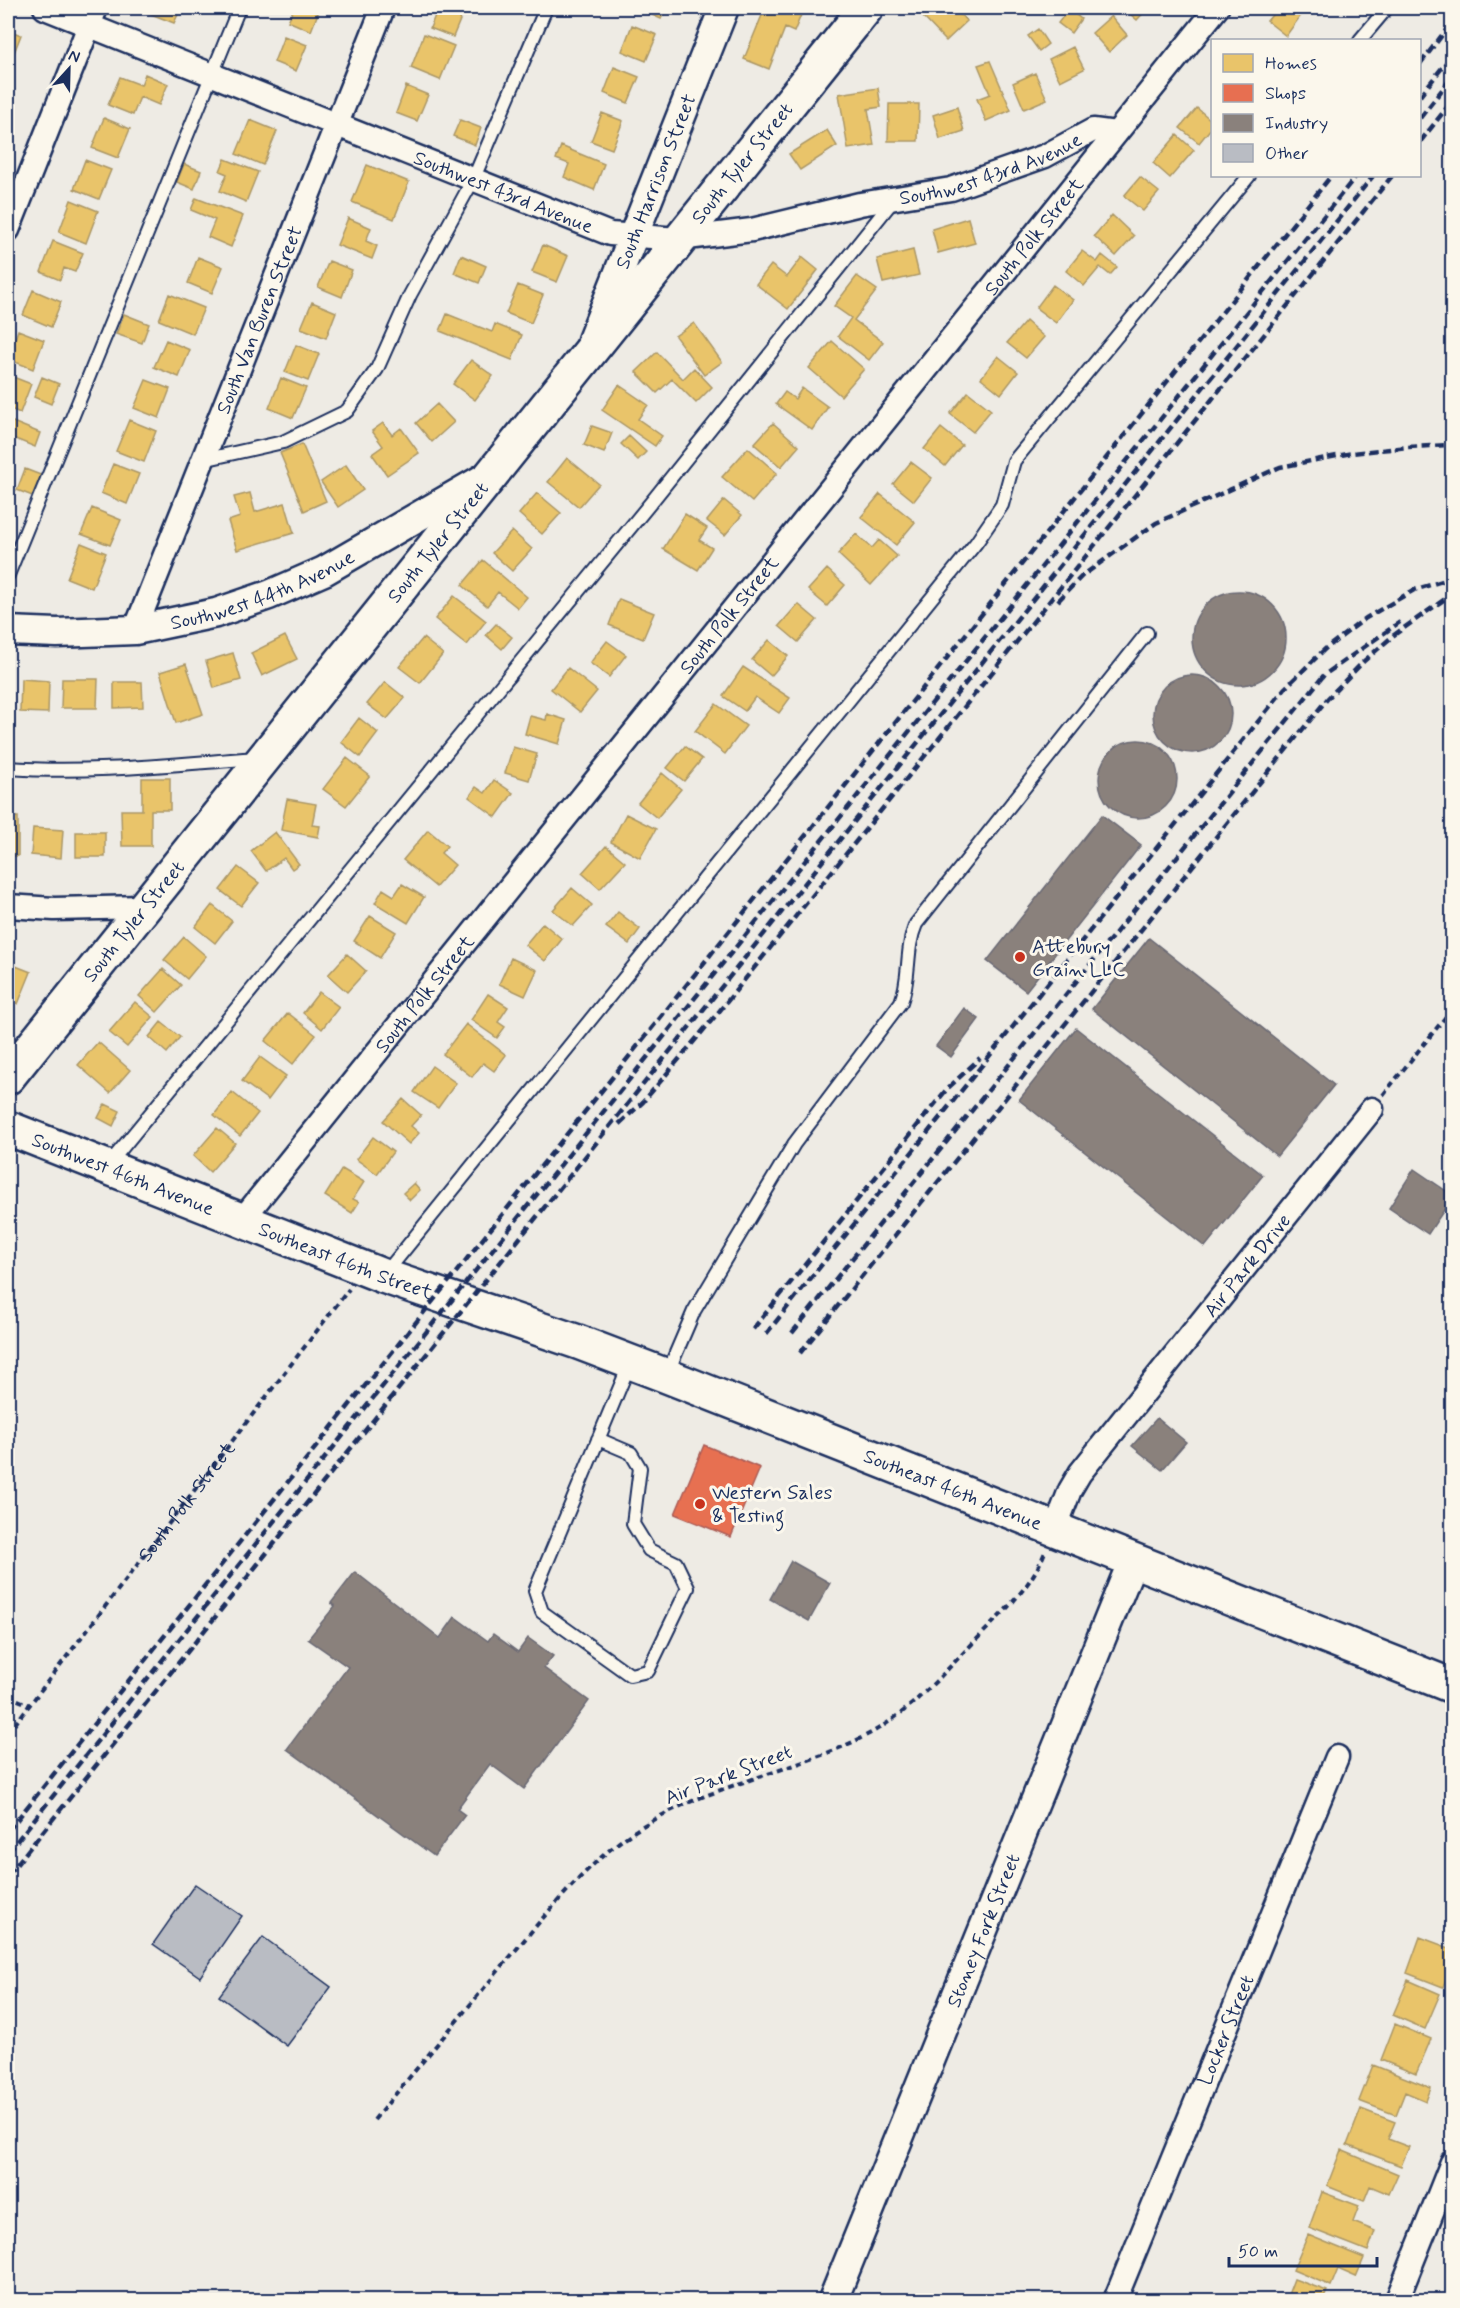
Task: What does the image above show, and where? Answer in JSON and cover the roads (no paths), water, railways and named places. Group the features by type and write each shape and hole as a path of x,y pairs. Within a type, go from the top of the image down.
{"main road":[{"name":"South Tyler Street","path":"8,1077 866,8"},
{"name":"Southwest 46th Avenue","path":"8,1128 241,1221"},
{"name":"Southeast 46th Street","path":"241,1221 373,1273 452,1300"},
{"name":"Southeast 46th Avenue","path":"452,1300 631,1362 1452,1686"}],"street":[{"name":"Southwest 43rd Avenue","path":"45,8 93,16 212,75 610,234 679,239 752,230 860,204 961,185 1045,156 1093,130 1116,133"},
{"name":"South Van Buren Street","path":"135,630 383,8"},
{"name":"South Harrison Street","path":"586,356 724,8"},
{"name":"South Polk Street","path":"241,1221 1217,8"},
{"path":"8,230 93,16"},
{"name":"Southwest 44th Avenue","path":"8,631 57,633 135,630 216,613 270,595 324,571 495,472"},
{"path":"8,906 54,909 145,908"},
{"name":"Air Park Drive","path":"1055,1529 1070,1490 1080,1473 1371,1109"},
{"name":"Stoney Fork Street","path":"833,2301 1133,1560"},
{"name":"Locker Street","path":"1116,2301 1337,1758"},
{"path":"1397,2301 1452,2163"}],"lane":[{"path":"8,575 239,8"},
{"path":"203,460 283,442 347,411 377,369 410,296 473,180 546,8"},
{"path":"1361,39 1387,8"},
{"path":"373,1273 976,543 1002,505 1014,462 1248,177"},
{"path":"107,1168 653,500 896,198"},
{"path":"667,1376 694,1311 794,1144 901,1002 907,988 909,939 916,924 1147,633"},
{"path":"8,768 41,770 129,768 266,757"},
{"path":"598,1439 631,1453 640,1468 633,1524 648,1550 676,1563 688,1588 648,1671 630,1676 542,1612 535,1592 598,1439 631,1362"}],"railway":[{"path":"1421,63 1452,22"},
{"path":"1421,95 1452,55"},
{"path":"1421,117 1452,77"},
{"path":"1421,141 1452,101"},
{"path":"8,1831 1330,177"},
{"path":"8,1852 1355,177"},
{"path":"8,1875 1372,177"},
{"path":"619,1124 643,1102 717,1014 1391,177"},
{"path":"1058,601 1082,576 1156,523 1280,467 1352,453 1452,445"},
{"path":"766,1334 1285,688 1325,649 1366,618 1414,590 1452,578"},
{"path":"800,1353 1328,698 1364,661 1394,635 1452,594"},
{"path":"792,1333 1324,675 1400,622"},
{"path":"753,1329 947,1089 980,1058"}],"place":[{"name":"Attebury Grain LLC","path":"1020,957"},
{"name":"Western Sales & Testing","path":"700,1504"}]}
